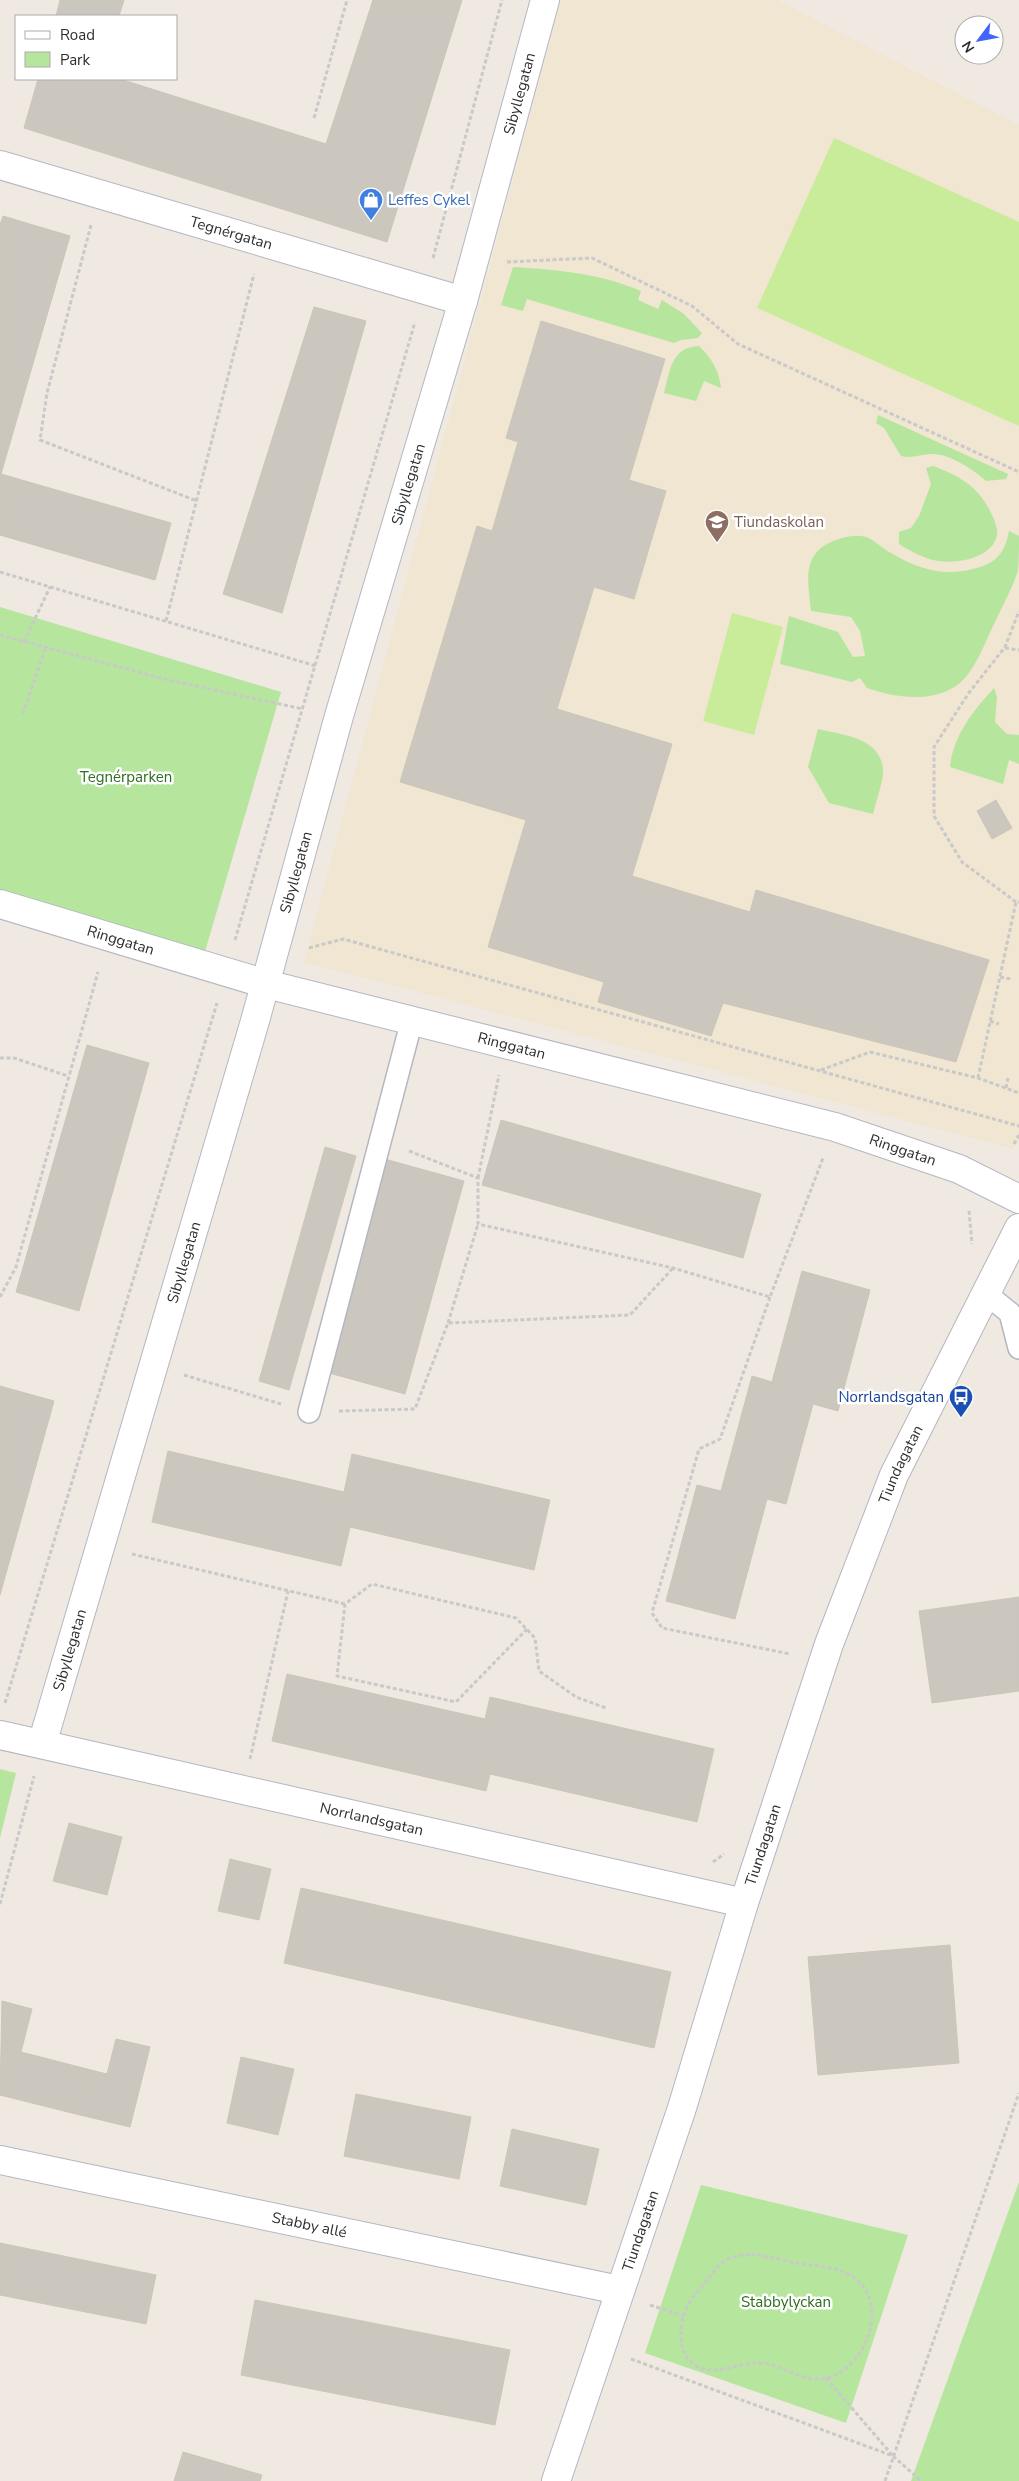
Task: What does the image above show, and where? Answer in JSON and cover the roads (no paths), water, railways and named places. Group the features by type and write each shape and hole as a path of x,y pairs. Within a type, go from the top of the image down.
{"street":[{"name":"Sibyllegatan","path":"42,1744 269,971 338,716 352,676 476,256 545,0"},
{"name":"Tegnérgatan","path":"0,165 463,301"},
{"name":"Ringgatan","path":"0,904 226,972 269,971 412,1020 835,1127 959,1169 1019,1199"},
{"name":"Tiundagatan","path":"556,2481 682,2108 744,1903 829,1644 894,1475 1019,1228"},
{"name":"Norrlandsgatan","path":"0,1735 744,1903"},
{"name":"Stabby allé","path":"0,2160 619,2290"}],"lane":[{"path":"309,1412 412,1020"},
{"path":"985,1293 1010,1313 1019,1348"}],"place":[{"name":"Leffes Cykel","path":"371,221"},
{"name":"Tiundaskolan","path":"717,543"},
{"name":"Norrlandsgatan","path":"961,1418"}],"park label":[{"name":"Tegnérparken","path":"126,777"},
{"name":"Stabbylyckan","path":"786,2302"}]}
